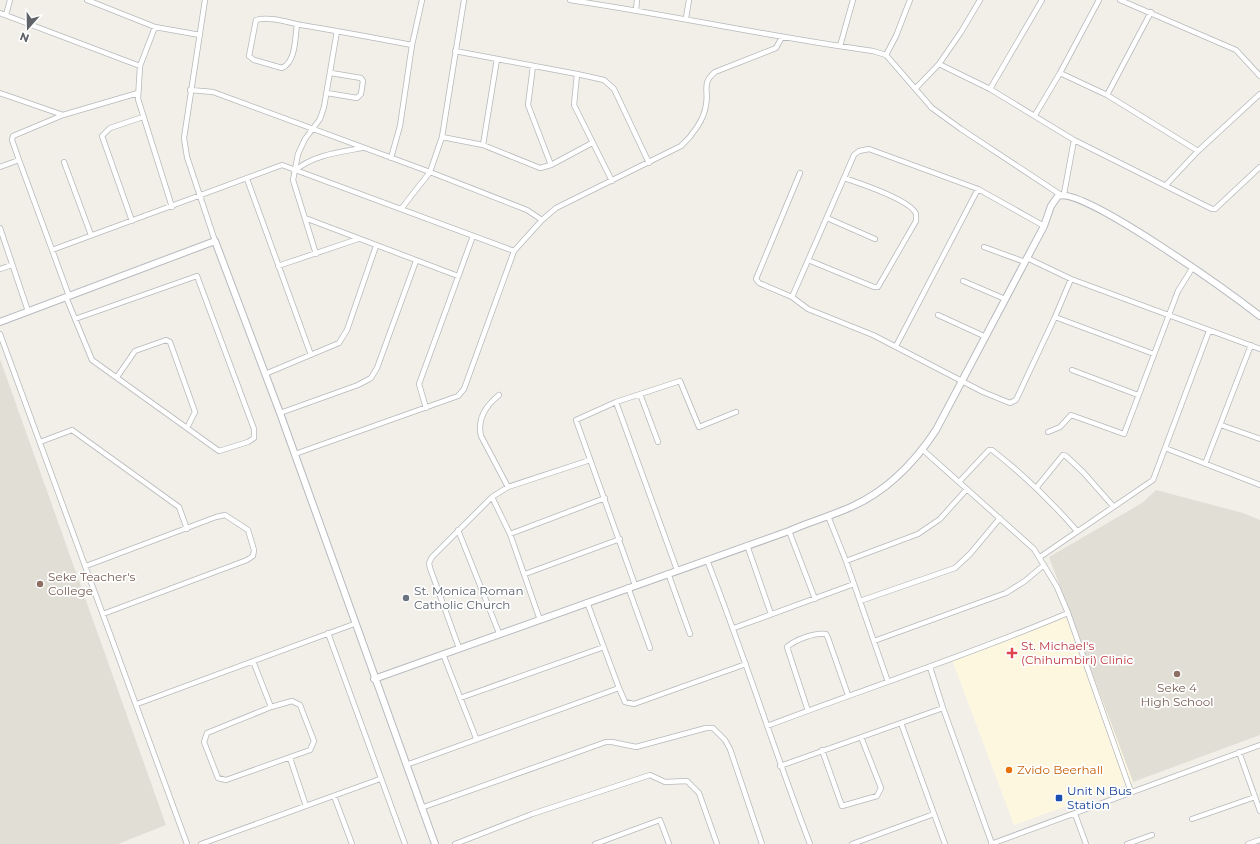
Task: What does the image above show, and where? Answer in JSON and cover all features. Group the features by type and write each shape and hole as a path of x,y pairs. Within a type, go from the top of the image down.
{"street":[{"path":"6,15 10,0"},
{"path":"87,0 155,27 200,35"},
{"path":"205,0 190,90 184,138 187,157 215,241 280,413 354,624 434,844"},
{"path":"391,158 400,126 412,45 422,0"},
{"path":"402,209 430,172 442,137 464,0"},
{"path":"570,0 686,18 782,37 873,51 886,56 916,88 932,108 1063,194 1074,197 1091,205 1193,267 1260,316"},
{"path":"636,10 637,0"},
{"path":"686,18 689,0"},
{"path":"840,46 853,0"},
{"path":"886,56 896,36 910,0"},
{"path":"916,88 939,64 961,32 980,0"},
{"path":"990,89 1042,0"},
{"path":"1035,115 1099,0"},
{"path":"1120,0 1151,12 1236,50 1260,76"},
{"path":"1108,95 1151,12"},
{"path":"0,13 140,66"},
{"path":"297,24 291,60 288,66 282,68 254,60 249,56 256,20 262,18 297,24 337,31 412,45"},
{"path":"155,27 140,66 138,93 143,117 172,207"},
{"path":"316,254 293,180 298,154 305,139 320,119 331,73 337,31"},
{"path":"294,454 458,396 464,389 514,251 542,220 556,208 649,163 680,146 695,130 706,108 707,78 715,72 776,48 782,37"},
{"path":"455,51 604,80 614,89 649,163"},
{"path":"483,145 497,59"},
{"path":"939,64 990,89 1074,140 1166,185 1208,208 1215,209 1260,167"},
{"path":"533,66 528,105 551,165"},
{"path":"1060,72 1108,95 1198,151"},
{"path":"327,93 357,98 360,94 363,81 361,78 331,73"},
{"path":"577,74 574,105 612,181"},
{"path":"190,90 213,92 430,172 527,210 542,220"},
{"path":"0,93 63,115"},
{"path":"75,319 197,276 254,430 254,438 248,442 219,450 92,360 75,319 52,250 12,140 13,136 63,115 138,93"},
{"path":"1166,185 1198,151 1260,94"},
{"path":"132,221 102,136 110,128 143,117"},
{"path":"442,137 483,145 540,168 551,165 592,143"},
{"path":"1063,194 1074,140"},
{"path":"296,170 304,162 334,153 362,148"},
{"path":"792,297 854,155 859,151 869,149 978,190 1044,226"},
{"path":"0,167 19,160"},
{"path":"64,162 91,235"},
{"path":"52,250 172,207 282,165 514,251"},
{"path":"800,173 756,279 759,283 792,297 808,309 896,346 962,382 1006,403 1012,403 1016,400 1071,279"},
{"path":"808,260 874,287 878,287 882,284 899,248 916,221 916,214 910,206 871,188 844,178"},
{"path":"247,179 311,355"},
{"path":"896,346 978,190"},
{"path":"374,679 499,633 540,620 635,584 788,531 828,516 870,497 899,475 923,450 936,430 1044,226 1051,206 1058,196 1063,194"},
{"path":"305,218 458,276"},
{"path":"827,218 876,239"},
{"path":"0,228 28,311"},
{"path":"426,408 419,384 473,236"},
{"path":"278,266 358,239"},
{"path":"0,322 215,241"},
{"path":"265,374 339,343 347,330 376,246"},
{"path":"984,247 1026,260 1071,279 1209,331 1259,347"},
{"path":"280,413 358,385 371,378 377,368 416,261"},
{"path":"0,269 12,265"},
{"path":"1048,432 1060,427 1071,415 1124,434 1178,291 1193,267"},
{"path":"963,281 1005,299"},
{"path":"938,315 986,337"},
{"path":"1055,317 1154,354"},
{"path":"1040,557 1153,480 1209,331"},
{"path":"0,334 66,518 86,566 187,844"},
{"path":"117,377 135,351 166,340 170,342 195,412 187,428"},
{"path":"1205,464 1251,345"},
{"path":"1072,370 1138,395"},
{"path":"635,584 576,420 616,402 680,381 699,427 736,412"},
{"path":"640,394 658,442"},
{"path":"499,395 483,412 479,427 481,436 508,488"},
{"path":"616,402 677,570"},
{"path":"1221,425 1260,439"},
{"path":"40,442 72,430 179,507 187,529"},
{"path":"1165,448 1260,485"},
{"path":"923,450 966,490 1034,549 1040,557 1057,588 1068,613 1131,792"},
{"path":"959,482 991,450 1037,487 1077,531"},
{"path":"1037,487 1063,455 1083,472 1113,506"},
{"path":"459,648 429,562 432,556 492,497 508,488 590,460"},
{"path":"846,561 918,534 940,519 966,490"},
{"path":"492,497 510,534 540,620"},
{"path":"510,534 605,498"},
{"path":"86,566 187,529 216,516 225,515 248,530 254,550 253,556 247,560 103,614"},
{"path":"828,516 846,561 888,682"},
{"path":"860,601 955,568 970,554 1000,518"},
{"path":"458,530 499,633"},
{"path":"788,531 815,599"},
{"path":"525,574 620,539"},
{"path":"747,545 771,614"},
{"path":"707,560 734,628 768,726 780,766 810,844"},
{"path":"874,641 1006,593 1026,581 1044,565"},
{"path":"668,573 690,634"},
{"path":"734,628 854,584"},
{"path":"628,587 650,648"},
{"path":"588,602 625,702 634,704 746,664"},
{"path":"768,726 848,695 930,667 1068,613"},
{"path":"137,704 354,624"},
{"path":"328,633 380,779 405,844"},
{"path":"808,711 787,647 810,636 822,633 826,634 848,695"},
{"path":"460,698 604,647"},
{"path":"443,654 476,738"},
{"path":"253,661 271,707"},
{"path":"930,667 943,708 992,844 1260,745"},
{"path":"406,765 476,738 619,688"},
{"path":"292,701 298,702 314,741 310,750 226,780 221,780 216,774 204,742 207,733 271,707 292,701"},
{"path":"780,766 943,708"},
{"path":"902,723 945,844"},
{"path":"421,808 606,742 636,747 706,728 713,728 725,740 730,749 762,844"},
{"path":"822,750 842,806 877,796 881,788 861,737"},
{"path":"1240,752 1260,812"},
{"path":"290,758 306,806"},
{"path":"456,844 532,814 650,775 665,782 687,780 695,787 699,793 717,844"},
{"path":"201,844 380,779"},
{"path":"334,796 352,844"},
{"path":"1192,819 1255,798"},
{"path":"852,844 934,814"},
{"path":"1075,814 1086,844"},
{"path":"595,844 605,842 660,820 669,844"},
{"path":"1127,844 1152,835"},
{"path":"1248,844 1260,840"}],"shaded area":[{"name":"Seke Teacher's College","path":"0,359 166,825 118,844 0,844"},
{"name":"Seke 4 High School","path":"1156,490 1243,513 1260,520 1260,735 1133,782 1049,557 1142,503"},
{"path":"1071,613 1133,782 1014,825 951,657"}],"place":[{"name":"Seke Teacher's College","path":"40,584"},
{"name":"St. Monica Roman Catholic Church","path":"406,598"},
{"name":"St. Michael's (Chihumbiri) Clinic","path":"1012,653"},
{"name":"Seke 4 High School","path":"1177,674"},
{"name":"Zvido Beerhall","path":"1009,770"},
{"name":"Unit N Bus Station","path":"1059,798"}]}
